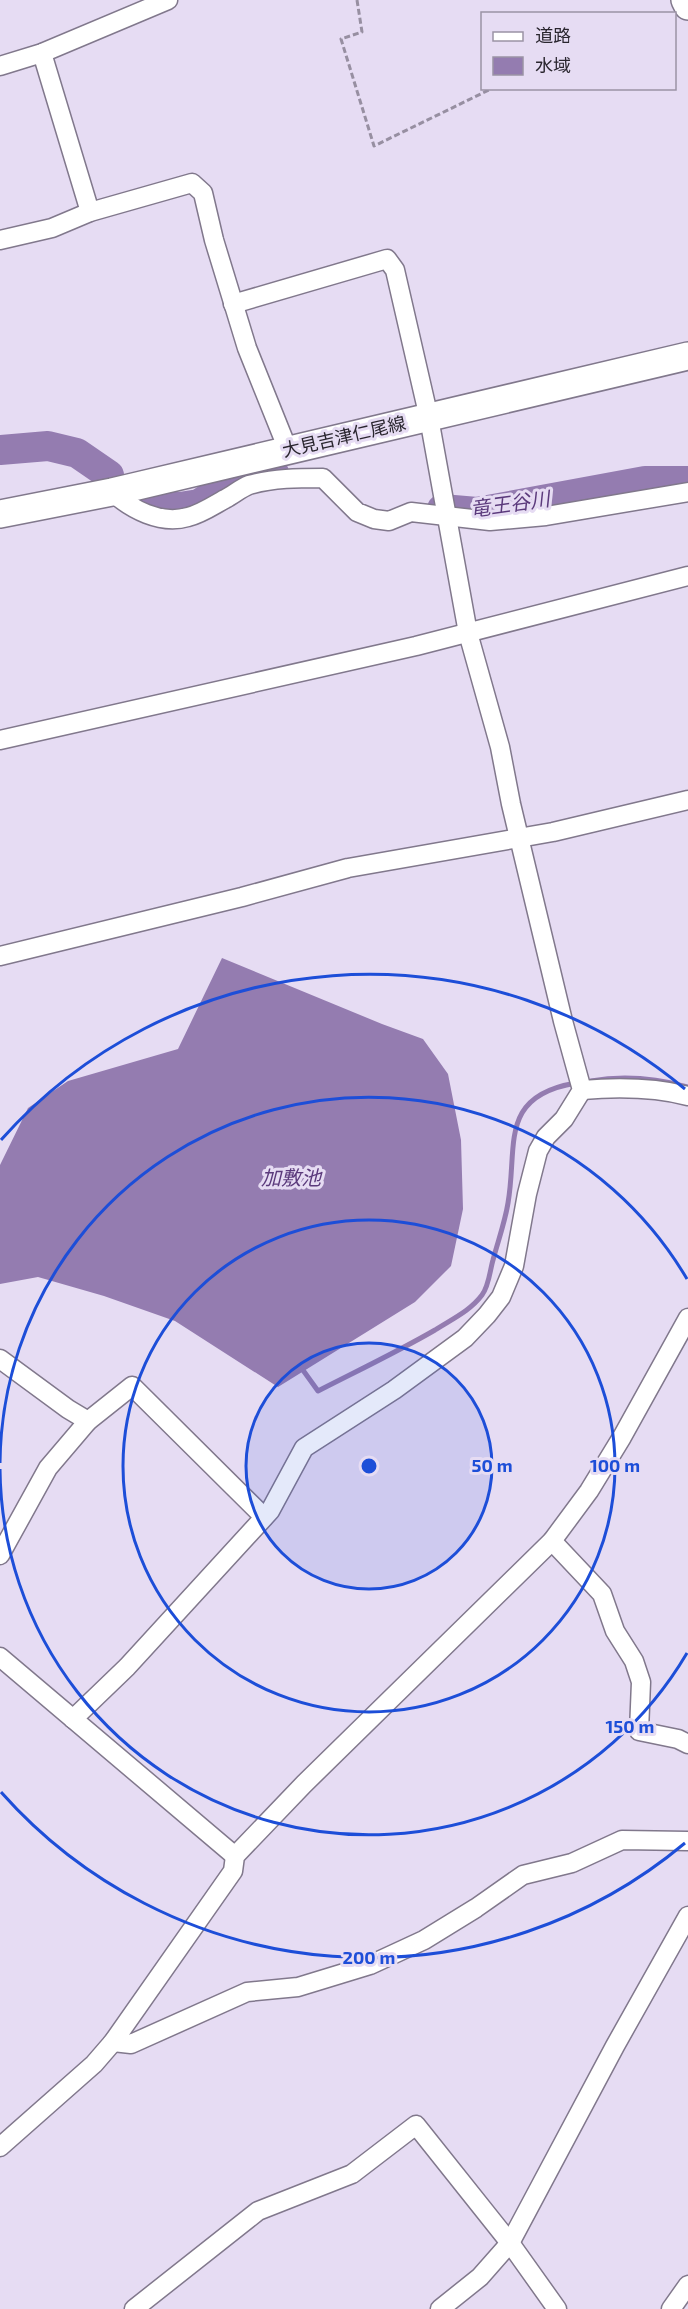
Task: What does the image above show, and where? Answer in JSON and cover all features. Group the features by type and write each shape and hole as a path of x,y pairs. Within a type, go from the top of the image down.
{"main road":[{"path":"685,0 688,6"},
{"name":"大見吉津仁尾線","path":"0,514 112,492 688,356"}],"street":[{"path":"0,66 42,53 168,0"},
{"path":"42,53 90,212"},
{"path":"0,240 52,228 90,212 192,183 203,193 214,240 247,348 288,450"},
{"path":"74,1719 127,1666 270,1511 304,1448 394,1390 465,1338 501,1297 514,1266 527,1194 538,1151 546,1137 564,1119 582,1089 563,1022 519,838 500,747 468,633 429,418 395,270 387,259 233,304"},
{"path":"112,492 128,506 153,516 173,519 196,514 229,498 248,485 294,477 323,478 357,512 374,519 389,520 411,512 445,511 490,521 546,516 688,492"},
{"path":"0,740 468,633 688,576"},
{"path":"0,956 242,897 348,868 553,832 688,800"},
{"path":"582,1089 620,1086 688,1096"},
{"path":"0,2147 94,2064 113,2042 233,1871 235,1856 304,1784 552,1541 589,1491 617,1446 688,1318"},
{"path":"0,1359 88,1421"},
{"path":"0,1555 48,1468 88,1421 132,1386 264,1517"},
{"path":"552,1541 602,1594 615,1631 633,1660 641,1682 639,1731 678,1739 688,1744"},
{"path":"0,1657 235,1856"},
{"path":"113,2042 131,2044 247,1992 298,1987 370,1965 424,1940 523,1875 572,1863 622,1840 688,1841"},
{"path":"440,2309 480,2277 510,2243 615,2046 688,1916"},
{"path":"134,2309 258,2211 352,2174 416,2125 510,2243 557,2309"},
{"path":"671,2309 688,2285"}],"path":[{"path":"357,0 362,32 341,39 374,146 489,90"}],"water":[{"name":"加敷池","path":"222,958 423,1039 448,1074 461,1140 463,1209 451,1266 415,1302 278,1387 175,1321 104,1296 38,1277 0,1284 0,1165 28,1108 68,1081 178,1049"}],"waterway":[{"name":"竜王谷川","path":"0,450 48,446 77,453 109,475"},
{"name":"竜王谷川","path":"140,503 180,507 199,504 246,477 274,473"},
{"name":"竜王谷川","path":"442,509 477,512 645,481 688,481"},
{"path":"591,1081 640,1078 688,1087"},
{"path":"300,1366 318,1391 435,1330 477,1301 488,1283 505,1217 516,1126 523,1112 534,1099 551,1090 576,1083"}]}
